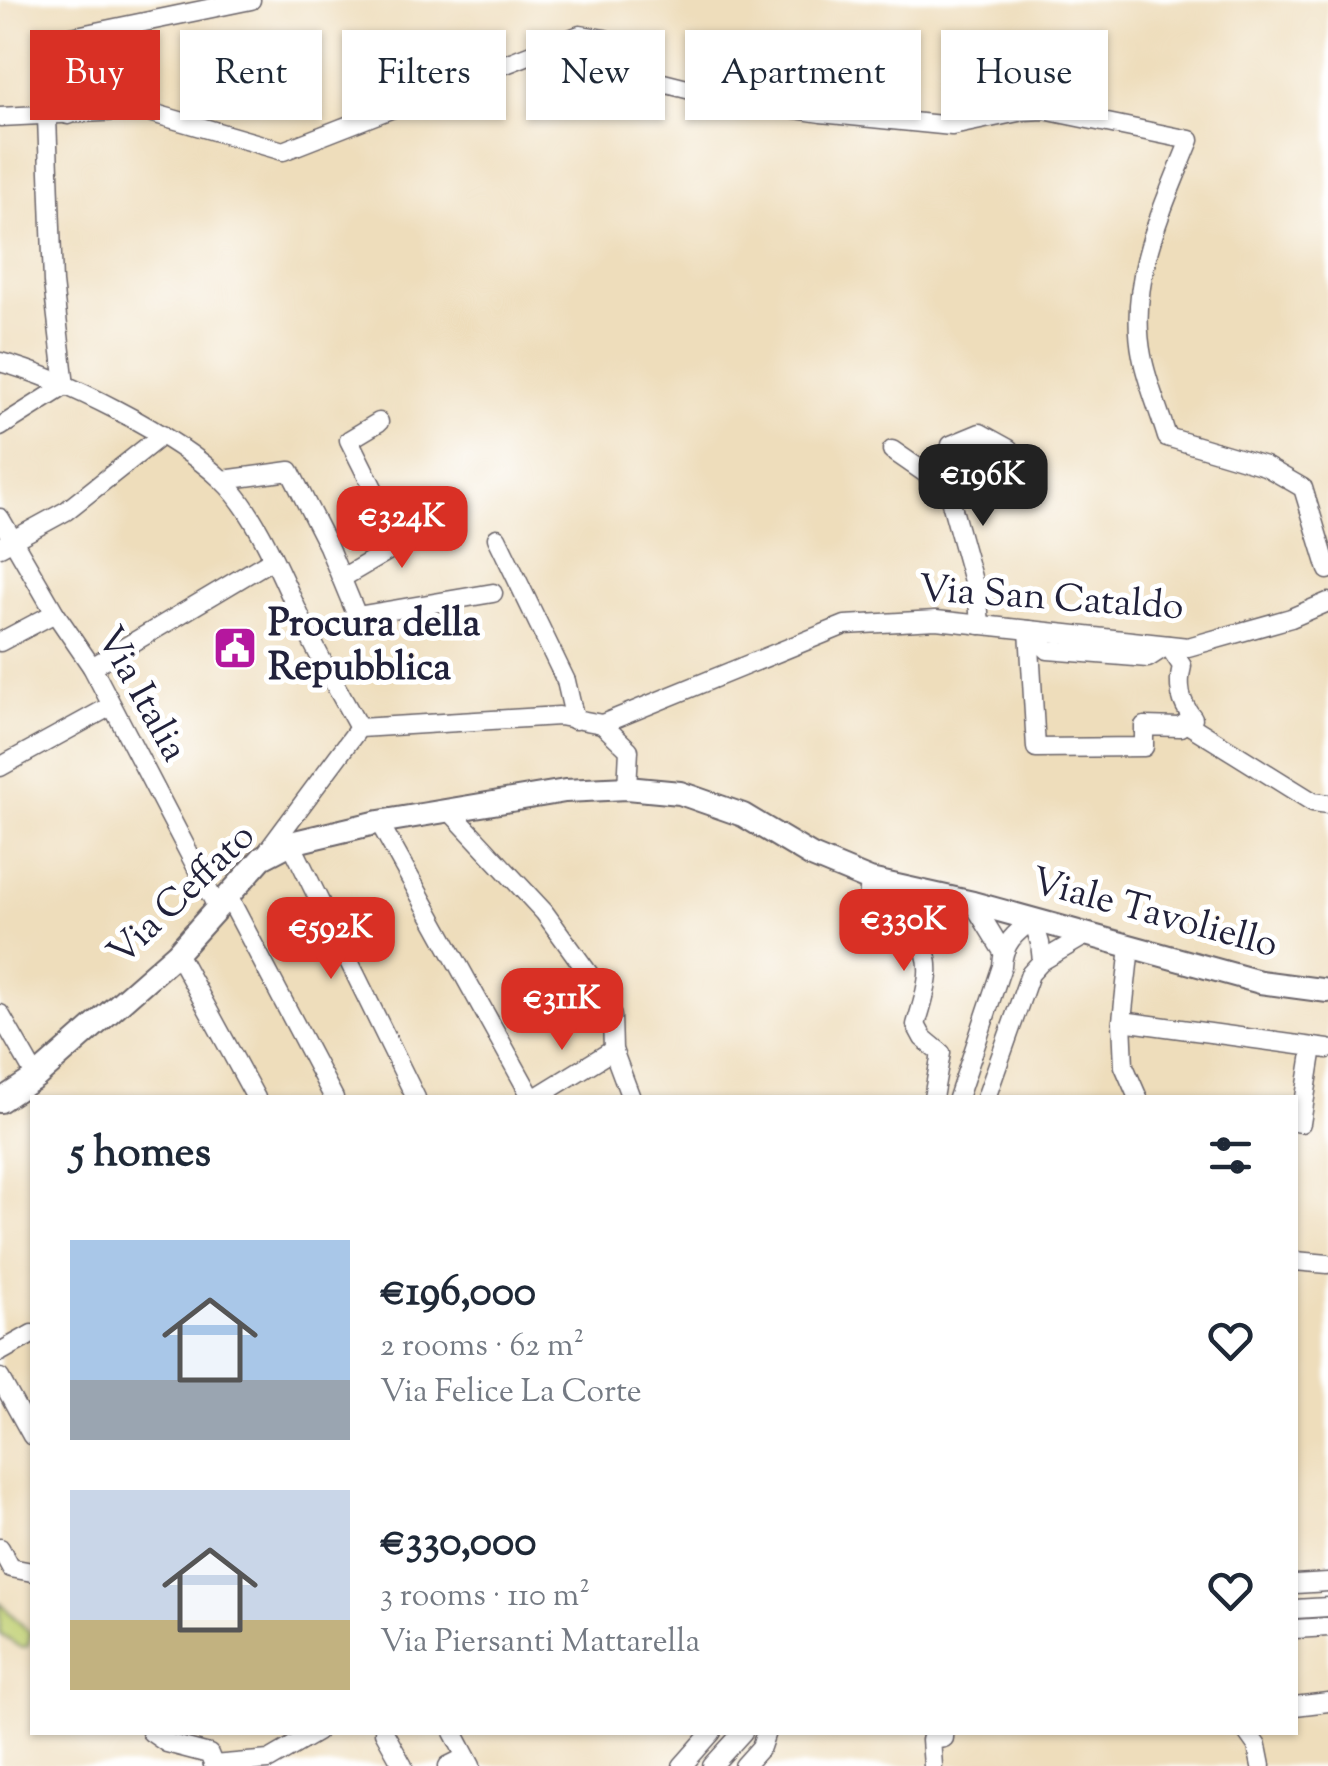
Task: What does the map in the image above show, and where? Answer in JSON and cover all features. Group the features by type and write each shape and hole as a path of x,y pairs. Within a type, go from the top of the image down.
{"main road":[{"name":"Via Ceffato","path":"0,1101 36,1077 177,953 262,858 291,843 380,822 565,791 626,788"},
{"name":"Viale Tavoliello","path":"626,788 680,793 743,815 812,856 870,880 972,903 1260,982 1328,990"}],"street":[{"path":"102,30 251,0"},
{"path":"160,115 283,151 580,35 605,38 654,82 719,97 821,114 952,126 1044,110 1190,140 1146,254 1140,308 1141,354 1167,437 1265,466 1303,488 1328,570"},
{"path":"0,117 30,117"},
{"path":"47,120 53,283 65,386"},
{"path":"0,362 26,368 162,435 223,480 273,559 359,728"},
{"path":"0,427 65,386"},
{"path":"379,422 348,440 401,544"},
{"path":"980,624 978,599 947,488 951,445 980,433 1009,449"},
{"path":"6,544 66,512 162,435"},
{"path":"892,450 947,488"},
{"path":"223,480 290,470 358,616 493,592"},
{"name":"Via Italia","path":"0,518 6,544 92,667 332,1095"},
{"path":"342,578 437,522"},
{"path":"497,538 566,681 576,720"},
{"path":"92,667 273,559"},
{"name":"Via San Cataldo","path":"602,724 846,625 936,620 1188,647 1291,618 1328,602"},
{"path":"0,642 55,613"},
{"path":"1028,630 1036,748 1144,747 1144,726 1180,727 1193,718 1180,695 1182,666 1168,645"},
{"path":"0,767 112,706"},
{"path":"262,858 359,728 559,716 602,724 629,750 626,788"},
{"path":"1186,723 1313,802 1328,804"},
{"path":"450,811 544,912 581,961 612,1016 613,1050 631,1095"},
{"path":"380,822 532,1095"},
{"path":"291,843 415,1095"},
{"path":"870,880 867,911 918,939 925,957 929,978 916,1026 922,1038 941,1052 934,1095"},
{"path":"972,903 1003,952"},
{"path":"959,1095 1002,966 1003,952 1013,935 1033,920 1042,961"},
{"path":"987,1095 1030,974 1042,961 1086,935"},
{"path":"1130,946 1122,1021 1124,1066 1137,1095"},
{"path":"177,953 254,1095"},
{"path":"0,1014 36,1077"},
{"path":"1122,1021 1320,1048 1298,1122"},
{"path":"539,1095 613,1050"},
{"path":"1298,1260 1328,1264"},
{"path":"0,1352 30,1335"},
{"path":"0,1378 30,1432"},
{"path":"0,1548 12,1568 30,1572"},
{"path":"1298,1584 1328,1582"},
{"path":"1298,1609 1328,1607"},
{"path":"1298,1629 1328,1628"},
{"path":"1298,1706 1328,1702"},
{"path":"156,1735 209,1754 214,1765 268,1760 312,1735"},
{"path":"386,1735 403,1766"},
{"path":"448,1766 469,1761 455,1735"},
{"path":"682,1766 709,1735"},
{"path":"712,1766 740,1735"},
{"path":"744,1766 761,1747 765,1735"},
{"path":"934,1766 931,1740 944,1735"},
{"path":"1249,1735 1257,1746 1260,1766"}],"green space":[{"path":"0,1603 30,1633 28,1646 21,1648 0,1634"}],"place":[{"name":"Procura della Repubblica","path":"235,648"}]}
